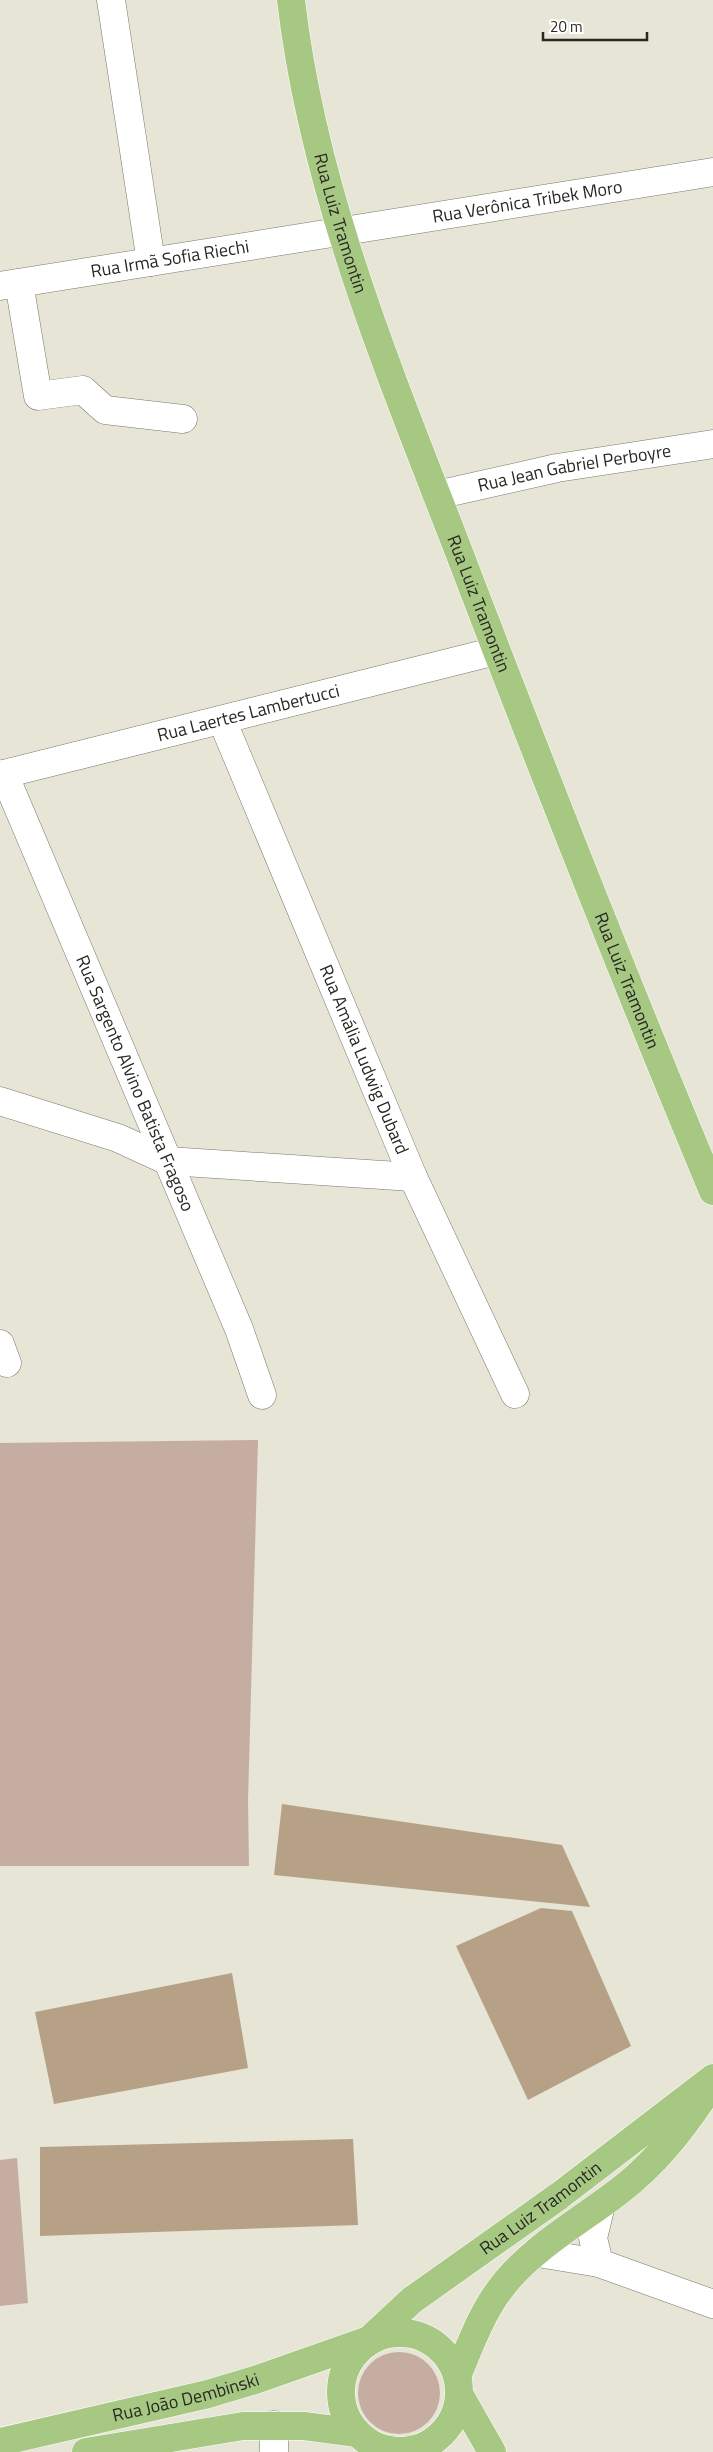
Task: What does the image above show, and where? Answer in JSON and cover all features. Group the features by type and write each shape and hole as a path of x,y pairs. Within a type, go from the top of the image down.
{"main road":[{"name":"Rua Luiz Tramontin","path":"291,0 308,108 341,232 437,496 496,651 713,1191"},
{"name":"Rua Luiz Tramontin","path":"369,2340 412,2300 559,2196 713,2078"},
{"name":"Rua Luiz Tramontin","path":"458,2385 490,2302 519,2267 640,2174 684,2126 713,2083"},
{"path":"458,2385 456,2411 448,2427 436,2439 421,2448 404,2451 388,2451 371,2444 357,2433 347,2419 341,2403 341,2385 346,2367 356,2352 369,2340 386,2334 404,2332 422,2336 438,2345 450,2359 458,2385 492,2452"},
{"name":"Rua João Dembinski","path":"0,2442 208,2394 369,2340"},
{"name":"Rua João Dembinski","path":"86,2452 209,2430 274,2425 357,2433"}],"street":[{"path":"111,0 151,262"},
{"name":"Rua Verônica Tribek Moro","path":"341,232 713,172"},
{"name":"Rua Irmã Sofia Riechi","path":"9,284 341,232"},
{"path":"9,284 38,396 83,390 105,410 183,419"},
{"name":"Rua Jean Gabriel Perboyre","path":"437,496 557,468 713,444"},
{"name":"Rua Laertes Lambertucci","path":"2,775 496,651"},
{"name":"Rua Amália Ludwig Dubard","path":"222,720 413,1177 515,1394"},
{"name":"Rua Sargento Alvino Batista Fragoso","path":"2,775 239,1329 262,1395"},
{"path":"0,1101 118,1138 168,1161 413,1177"},
{"path":"599,2263 593,2238 601,2205"},
{"path":"538,2252 599,2263 713,2304"},
{"path":"274,2425 274,2452"}],"shaded area":[{"path":"258,1440 248,1801 249,1866 0,1866 0,1443"},
{"path":"17,2158 28,2303 0,2306 0,2160"},
{"path":"391,2352 407,2352 422,2359 433,2370 440,2385 437,2409 428,2422 407,2434 391,2434 376,2427 365,2416 358,2401 358,2385 365,2370 376,2359"}],"building":[{"path":"282,1804 562,1845 590,1907 274,1875"},
{"path":"541,1908 572,1911 631,2046 528,2100 456,1946"},
{"path":"232,1973 248,2068 54,2104 35,2012"},
{"path":"353,2139 358,2225 40,2236 40,2147"}]}
